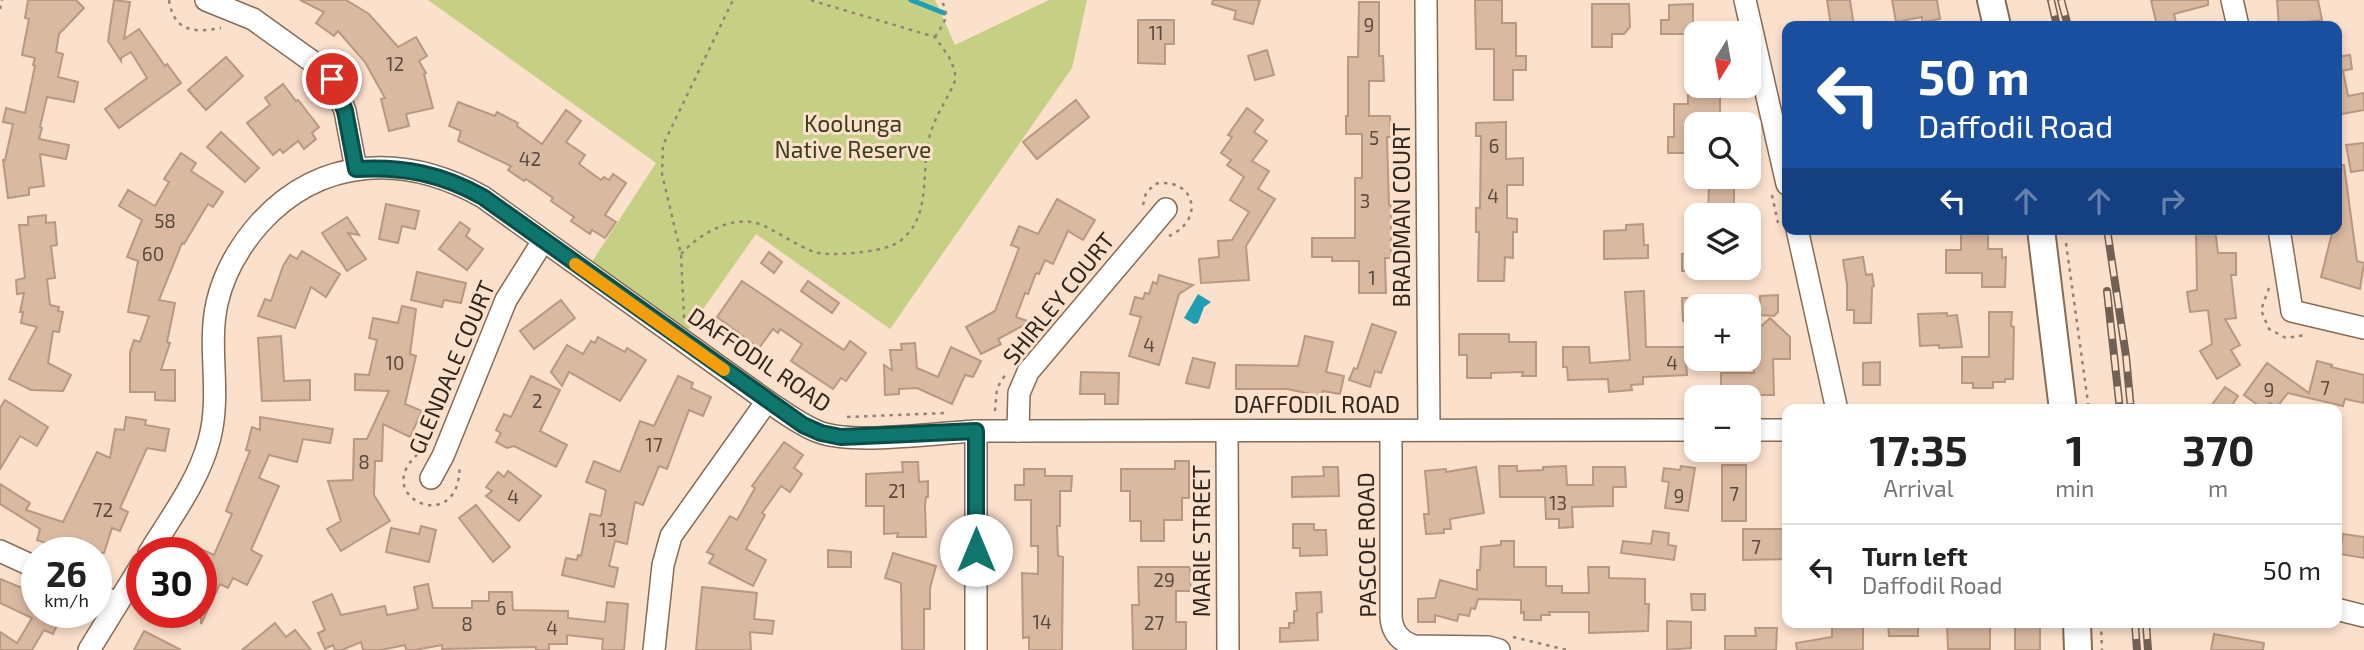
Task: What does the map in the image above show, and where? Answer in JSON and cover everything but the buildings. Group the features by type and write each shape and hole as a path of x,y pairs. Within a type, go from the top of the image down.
{"main road":[{"path":"1991,0 1996,21"},
{"path":"2042,235 2062,404"},
{"path":"2077,628 2078,650"}],"street":[{"path":"206,0 253,19 324,69 337,90 345,111 356,169"},
{"name":"BRADMAN COURT","path":"1426,0 1429,429"},
{"path":"1745,0 1782,162"},
{"path":"2232,0 2237,21"},
{"name":"DAFFODIL ROAD","path":"159,537 192,483 210,439 216,397 214,321 221,288 230,265 243,243 279,204 307,186 356,169 402,169 440,177 483,197 767,401 803,425 821,433 841,437 976,431 1684,430"},
{"name":"SHIRLEY COURT","path":"1018,431 1019,393 1028,372 1166,209"},
{"path":"1798,235 1836,404"},
{"path":"2280,235 2292,311 2364,328"},
{"name":"GLENDALE COURT","path":"430,478 443,456 506,300 543,241"},
{"path":"654,650 664,555 671,536 767,401"},
{"path":"1761,430 1782,430"},
{"path":"976,431 976,650"},
{"name":"MARIE STREET","path":"1227,431 1227,650"},
{"name":"PASCOE ROAD","path":"1391,431 1391,617 1396,635 1414,646 1488,648 1502,642"},
{"path":"0,551 21,561"},
{"path":"89,650 126,589"},
{"path":"112,601 117,603"},
{"path":"2342,610 2364,616"}],"path":[{"path":"0,9 2,0"},
{"path":"169,0 173,15 184,27 198,31 224,27"},
{"path":"685,321 681,254 662,174 663,145 733,0"},
{"path":"681,254 704,234 744,222 763,225 819,253 872,250 893,245 905,237 918,217 931,130 955,80 955,71 949,57 935,37 810,0"},
{"path":"935,37 947,15 942,0"},
{"path":"2066,242 2088,404"},
{"path":"839,417 956,412"},
{"path":"2101,628 2102,650"},
{"path":"1502,642 1567,650"}],"green space":[{"name":"Koolunga Native Reserve","path":"428,0 935,0 955,45 1049,0 1087,0 1072,68 890,329 756,234 682,339 586,271 656,163"}],"water":[{"path":"1198,294 1211,302 1204,307 1198,323 1194,324 1184,318"}],"waterway":[{"path":"911,0 944,13"}],"railway":[{"path":"2051,0 2056,21"},
{"path":"2061,0 2067,21"},
{"path":"2108,235 2130,404"},
{"path":"2107,291 2119,404"},
{"path":"2135,628 2137,650"},
{"path":"2146,628 2148,650"}],"slow traffic":[{"path":"575,264 724,370"}],"route":[{"path":"332,79 345,111 356,169 382,167 422,172 463,186 483,197 803,425 821,433 841,437 976,431 976,550"}]}
